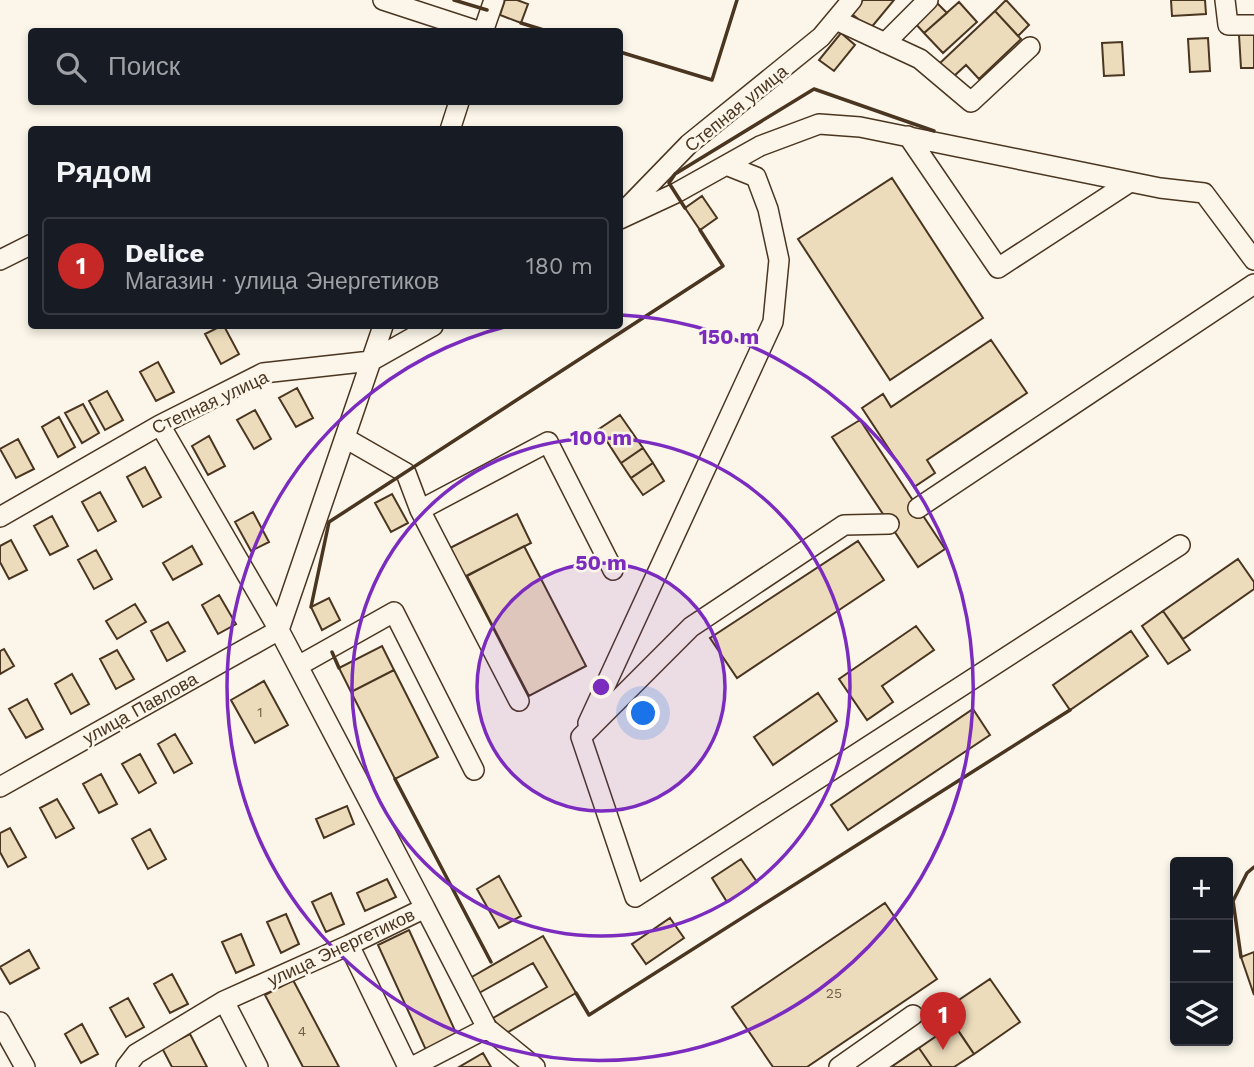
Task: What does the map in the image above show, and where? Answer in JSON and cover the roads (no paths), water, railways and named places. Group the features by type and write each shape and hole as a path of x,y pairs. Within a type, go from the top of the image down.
{"street":[{"path":"383,0 470,28"},
{"path":"484,28 494,0"},
{"name":"Степная улица","path":"623,214 689,144 821,37 852,0"},
{"path":"885,43 928,0"},
{"path":"1225,0 1228,25 1254,25"},
{"path":"836,20 920,59 971,102 1030,47"},
{"path":"451,126 458,105"},
{"path":"623,216 676,193 760,146 819,124 860,127 1160,188 1203,192 1254,260"},
{"path":"908,136 998,268 1130,182"},
{"path":"726,165 756,177 768,209 779,260 773,322 582,737 635,897 1180,545"},
{"path":"0,260 28,246"},
{"path":"918,508 1254,284"},
{"path":"279,630 382,329"},
{"name":"Степная улица","path":"0,517 160,425 263,373 371,361 428,329"},
{"path":"160,425 279,630 425,908"},
{"path":"345,438 406,473 420,510 519,701"},
{"path":"420,510 548,442 613,570"},
{"path":"582,737 691,626 844,525 889,524"},
{"path":"298,666 394,612 474,770"},
{"name":"улица Павлова","path":"0,787 279,630"},
{"name":"улица Энергетиков","path":"126,1067 136,1054 224,1001 349,946 425,908 487,1028 535,1067"},
{"path":"349,946 410,1067 487,1028"},
{"path":"224,1001 258,1067"},
{"path":"839,1067 913,1015"},
{"path":"0,1022 25,1067"}],"place":[{"name":"Delice","path":"943,1050"}]}
